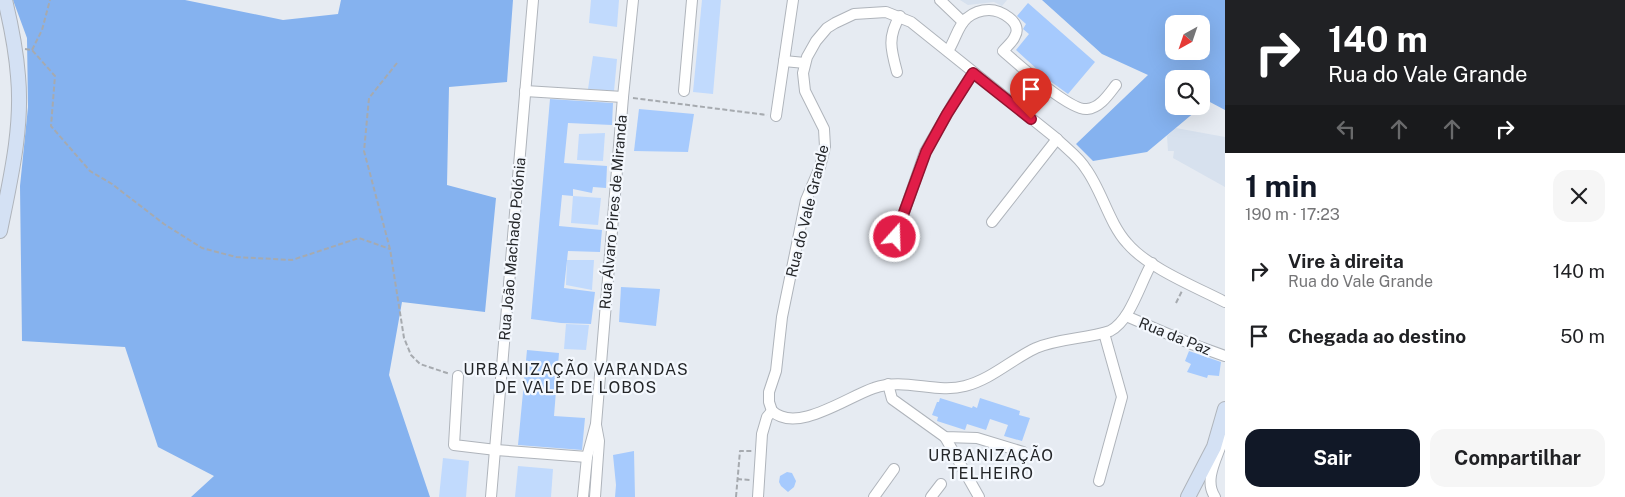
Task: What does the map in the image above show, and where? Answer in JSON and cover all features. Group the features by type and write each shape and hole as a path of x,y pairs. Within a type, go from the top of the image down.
{"main road":[{"path":"0,231 11,176 18,118 18,76 5,0"},
{"path":"1188,497 1214,447 1224,415"}],"street":[{"name":"Rua João Machado Polónia","path":"491,497 533,0"},
{"name":"Rua Álvaro Pires de Miranda","path":"583,497 587,457 596,424 623,97 633,0"},
{"path":"684,90 692,0"},
{"path":"776,116 793,0"},
{"path":"940,0 963,22"},
{"path":"948,51 955,41 963,22 968,17 990,10 1007,16 1014,23 1016,29 1016,36 1003,51 1066,102 1079,108 1087,109 1094,107 1116,85"},
{"name":"Rua do Vale Grande","path":"772,411 769,402 769,392 776,371 782,317 806,200 820,168 825,148 824,129 805,91 803,73 816,42 835,22 854,14 886,12 900,16 948,51 1079,159 1087,170 1126,243 1152,263 1225,302"},
{"path":"897,72 891,47 892,29 900,16"},
{"path":"784,61 806,63"},
{"path":"890,253 926,152 954,102 973,73"},
{"path":"525,91 623,97"},
{"path":"992,222 1057,139"},
{"path":"758,497 764,425 772,411 782,418 803,417 888,384 961,387 982,380 1036,348 1066,339 1104,333 1116,328 1126,316 1152,263"},
{"name":"Rua da Paz","path":"1126,316 1225,356"},
{"path":"1099,481 1122,397 1104,333"},
{"path":"458,376 454,444 496,450 587,457"},
{"path":"888,384 892,400 945,437 979,497"},
{"path":"1215,497 1211,489 1210,479 1225,432 1224,415"},
{"name":"Rua Álvaro Pires de Miranda","path":"595,497 599,441 596,424"},
{"path":"945,437 977,438 1024,452"},
{"path":"874,497 894,469"},
{"path":"931,497 941,484"}],"path":[{"path":"32,50 42,30 50,0"},
{"path":"14,47 32,50 54,76 51,126 90,171 112,184 164,224 202,248 236,257 292,260 359,238 390,249"},
{"path":"397,63 369,98 364,151 390,249 404,338 410,355 426,367 458,376"},
{"path":"623,97 776,116"},
{"path":"1176,302 1186,282"},
{"path":"736,497 740,451 762,452"},
{"path":"737,480 760,481"}],"shaded area":[{"path":"13,0 185,0 283,20 338,14 341,0 513,0 507,82 449,87 447,185 496,198 485,312 402,302 389,375 430,497 191,497 214,476 158,447 125,347 22,341 20,186 28,107 27,38"},
{"path":"591,0 619,0 617,27 589,23"},
{"path":"702,0 721,0 713,94 693,92"},
{"path":"960,0 1007,0 1002,6 994,2 968,5"},
{"path":"1042,0 1225,0 1225,110 1210,102 1210,70 1165,70 1165,115 1191,115 1147,152 1093,161 1076,144 1148,75 1102,54"},
{"path":"593,56 617,59 614,91 588,89"},
{"path":"1176,128 1225,137 1225,187 1173,158 1174,151 1168,151 1167,136"},
{"path":"605,133 603,161 577,160 579,134"},
{"path":"573,196 601,198 598,225 571,223"},
{"path":"567,260 594,260 592,290 566,285"},
{"path":"566,324 589,325 586,350 564,349"},
{"path":"443,458 469,461 466,497 439,497"},
{"path":"518,466 553,469 551,497 515,497"}],"building":[{"path":"1028,3 1095,62 1068,94 1050,81 1016,50 1029,34 1023,29 1026,24 1017,16"},
{"path":"550,99 613,103 612,125 568,123 564,163 607,166 606,188 593,187 592,193 573,189 573,196 562,195 559,226 602,230 600,252 568,251 564,288 595,292 591,324 531,319"},
{"path":"639,109 694,114 688,152 634,151"},
{"path":"621,287 660,289 656,326 619,322"},
{"path":"527,350 559,353 554,416 585,418 582,450 518,445"},
{"path":"1189,351 1221,362 1219,376 1208,375 1207,378 1187,372 1191,364 1185,361"},
{"path":"940,398 977,408 980,398 1020,411 1019,415 1030,418 1022,441 1004,436 1008,425 990,419 986,430 967,424 965,430 937,421 938,417 932,415"},
{"path":"634,451 635,497 615,497 616,485 613,455"},
{"path":"787,472 792,473 796,481 794,487 788,492 779,482 780,476"}],"district":[{"name":"URBANIZAÇÃO VARANDAS DE VALE DE LOBOS","path":"576,378"},
{"name":"URBANIZAÇÃO TELHEIRO","path":"991,464"}],"route":[{"path":"895,237 933,137 973,73 1031,119"}]}
